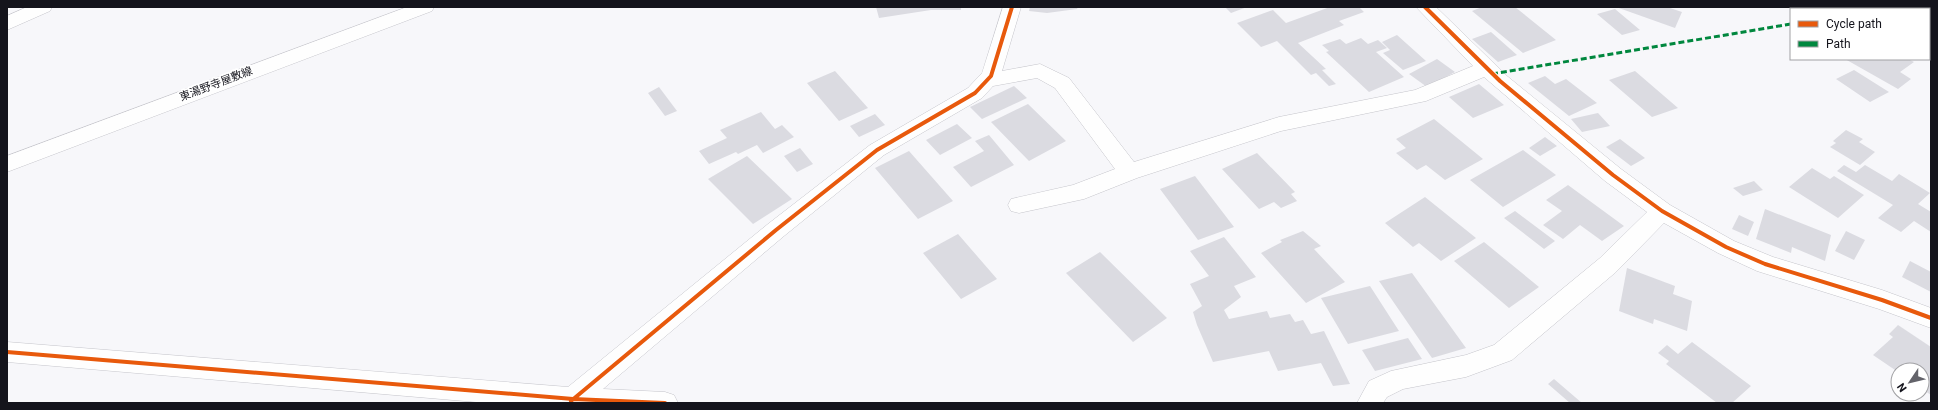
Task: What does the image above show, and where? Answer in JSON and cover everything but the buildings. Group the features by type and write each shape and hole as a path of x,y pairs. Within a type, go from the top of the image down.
{"street":[{"path":"7,24 43,7"},
{"name":"東湯野寺屋敷線","path":"7,164 425,7"},
{"path":"570,401 776,230 877,150 975,93 988,80 1012,7"},
{"path":"1425,7 1500,81 1613,176 1662,211 1726,247 1765,264 1803,277 1882,300 1931,318"},
{"path":"1019,205 1076,193 1128,172 1279,124 1418,96 1487,68"},
{"path":"988,80 1040,71 1062,82 1128,172"},
{"path":"1370,403 1378,389 1400,379 1466,366 1503,352 1608,265 1662,211"},
{"path":"7,352 570,401 665,403"}],"marked path":[{"path":"1492,74 1790,24"}],"cycle path":[{"path":"571,401 776,230 877,150 975,93 991,76 1012,7"},
{"path":"1425,7 1500,81 1613,175 1662,211 1726,247 1765,264 1803,277 1882,300 1931,318"},
{"path":"7,352 573,399 665,403"}]}
